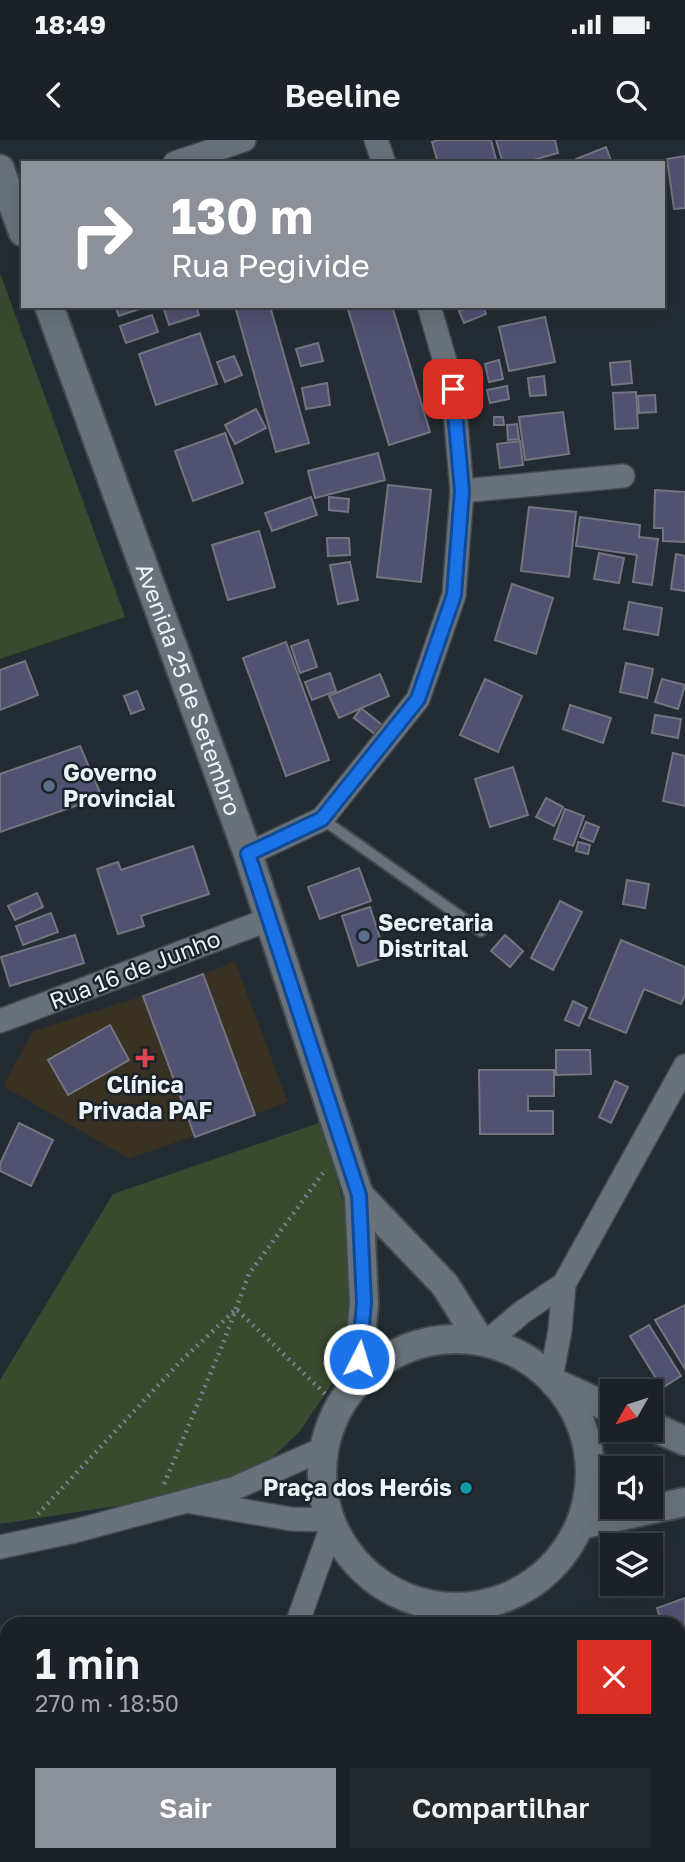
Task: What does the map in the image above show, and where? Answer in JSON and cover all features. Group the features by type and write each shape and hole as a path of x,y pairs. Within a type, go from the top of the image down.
{"street":[{"path":"181,161 244,140"},
{"path":"376,140 383,161"},
{"path":"0,169 21,220"},
{"name":"Avenida 25 de Setembro","path":"51,308 248,854 359,1195 364,1303 357,1381"},
{"path":"248,854 322,819 418,699 454,595 462,491 453,389 430,308"},
{"path":"462,491 623,476"},
{"name":"Rua 16 de Junho","path":"0,1022 270,919"},
{"path":"600,1403 553,1381 521,1356 483,1342 435,1340 392,1354 357,1381 338,1406 323,1449 322,1485 331,1523 356,1564 392,1592 435,1606 479,1606 522,1591 556,1563 580,1525 588,1496 590,1466 585,1436 573,1408 553,1381 561,1330 564,1284 685,1066"},
{"name":"Avenida 25 de Setembro","path":"359,1195 445,1285 483,1342"},
{"path":"483,1342 564,1284"},
{"path":"663,1431 685,1441"},
{"path":"0,1547 75,1531 189,1501 262,1478 323,1449"},
{"path":"189,1501 232,1511 331,1523"},
{"path":"580,1525 685,1502"},
{"path":"299,1617 331,1523"}],"lane":[{"path":"322,819 481,931"}],"path":[{"path":"154,1510 249,1274 344,1148"},
{"path":"236,1309 338,1406"},
{"path":"37,1515 180,1362 236,1309"}],"shaded area":[{"name":"Clínica Privada PAF","path":"235,962 288,1102 129,1159 3,1086 33,1031 143,996"}],"green space":[{"path":"0,273 125,617 0,659"},
{"path":"319,1123 360,1265 354,1325 340,1372 300,1431 253,1476 148,1501 0,1524 0,1380 113,1194"}],"building":[{"path":"491,140 496,161 437,161 432,142"},
{"path":"496,140 555,140 558,153 529,161 502,161"},
{"path":"606,147 611,161 576,161"},
{"path":"685,156 685,208 674,209 667,159"},
{"path":"116,308 142,308 119,316"},
{"path":"164,308 197,308 199,315 169,325"},
{"path":"236,308 271,308 309,443 276,452"},
{"path":"348,308 393,308 430,432 389,445"},
{"path":"484,308 486,314 464,323 459,311"},
{"path":"152,315 158,332 126,343 120,326"},
{"path":"545,317 555,362 509,371 499,327"},
{"path":"200,333 217,384 156,405 139,354"},
{"path":"318,343 323,361 301,366 296,349"},
{"path":"234,356 242,375 225,382 217,362"},
{"path":"499,360 503,379 489,382 485,364"},
{"path":"630,361 632,383 612,385 610,363"},
{"path":"544,376 546,395 530,396 528,378"},
{"path":"327,383 330,405 306,409 302,388"},
{"path":"507,386 509,399 490,403 487,390"},
{"path":"636,392 638,428 615,429 613,393"},
{"path":"655,395 656,412 639,413 638,396"},
{"path":"256,409 266,428 235,444 225,425"},
{"path":"563,412 569,454 525,460 519,417"},
{"path":"494,417 503,417 504,425 494,425"},
{"path":"517,424 519,439 508,440 507,425"},
{"path":"225,433 243,483 193,501 175,451"},
{"path":"520,441 523,465 500,468 497,444"},
{"path":"378,453 385,480 315,498 308,471"},
{"path":"388,485 431,490 421,582 377,577"},
{"path":"655,490 685,492 685,542 663,541 663,528 654,528"},
{"path":"311,497 317,515 272,531 265,513"},
{"path":"329,497 349,499 348,512 329,510"},
{"path":"529,507 576,512 569,577 521,571"},
{"path":"580,517 640,525 639,537 658,539 652,585 633,582 637,555 576,546"},
{"path":"259,531 275,587 228,600 212,545"},
{"path":"327,538 349,538 350,555 328,556"},
{"path":"599,553 624,558 619,583 594,579"},
{"path":"676,554 685,556 685,591 671,589"},
{"path":"350,562 358,600 338,604 330,565"},
{"path":"512,584 553,598 536,654 495,640"},
{"path":"629,602 662,608 658,635 624,629"},
{"path":"308,640 317,667 300,673 291,646"},
{"path":"286,642 329,760 286,776 243,658"},
{"path":"25,661 38,695 0,710 0,670"},
{"path":"626,663 653,669 647,698 620,692"},
{"path":"330,673 336,691 312,700 305,682"},
{"path":"380,674 389,696 339,718 329,696"},
{"path":"485,679 522,696 498,752 460,735"},
{"path":"662,679 685,685 678,709 655,702"},
{"path":"137,691 144,709 131,714 124,696"},
{"path":"570,705 611,718 603,743 563,729"},
{"path":"361,708 382,725 375,734 354,718"},
{"path":"655,715 681,719 678,738 652,733"},
{"name":"Governo Provincial","path":"80,746 102,797 0,832 0,774"},
{"path":"673,753 685,756 685,806 663,801"},
{"path":"513,767 528,815 490,827 475,779"},
{"path":"546,798 563,807 554,826 536,817"},
{"path":"565,809 584,816 573,846 554,839"},
{"path":"586,822 599,827 593,842 580,837"},
{"path":"578,842 590,845 588,854 576,851"},
{"path":"193,846 209,894 141,916 144,926 118,934 97,869 118,862 121,870"},
{"path":"359,868 371,901 320,919 308,887"},
{"path":"627,880 649,884 645,908 623,904"},
{"path":"37,893 43,907 15,920 8,906"},
{"path":"560,901 582,912 553,970 531,958"},
{"path":"370,907 386,957 358,966 342,916"},
{"path":"51,913 58,932 23,945 16,926"},
{"path":"75,935 84,963 10,986 1,957"},
{"path":"505,935 523,951 510,967 491,951"},
{"path":"621,940 685,967 685,995 681,1004 644,989 626,1033 589,1018"},
{"path":"203,974 255,1115 195,1137 143,996"},
{"path":"573,1001 587,1008 579,1026 565,1020"},
{"path":"110,1025 129,1060 68,1095 48,1060"},
{"path":"556,1050 590,1050 591,1074 556,1075"},
{"path":"479,1070 554,1070 554,1096 528,1096 528,1111 553,1111 553,1134 480,1134"},
{"path":"615,1081 628,1087 611,1123 599,1117"},
{"path":"19,1123 53,1140 31,1186 0,1171 0,1164"},
{"path":"685,1305 685,1369 655,1320"},
{"path":"649,1325 681,1376 663,1387 663,1379 656,1379 630,1336"},
{"path":"685,1598 685,1617 660,1617 657,1608"}],"place":[{"name":"Governo Provincial","path":"49,786"},
{"name":"Secretaria Distrital","path":"364,936"},
{"name":"Clínica Privada PAF","path":"145,1058"},
{"name":"Praça dos Heróis","path":"466,1488"}],"route":[{"path":"359,1359 364,1303 359,1195 248,854 322,819 418,699 454,595 462,491 453,389"}]}
